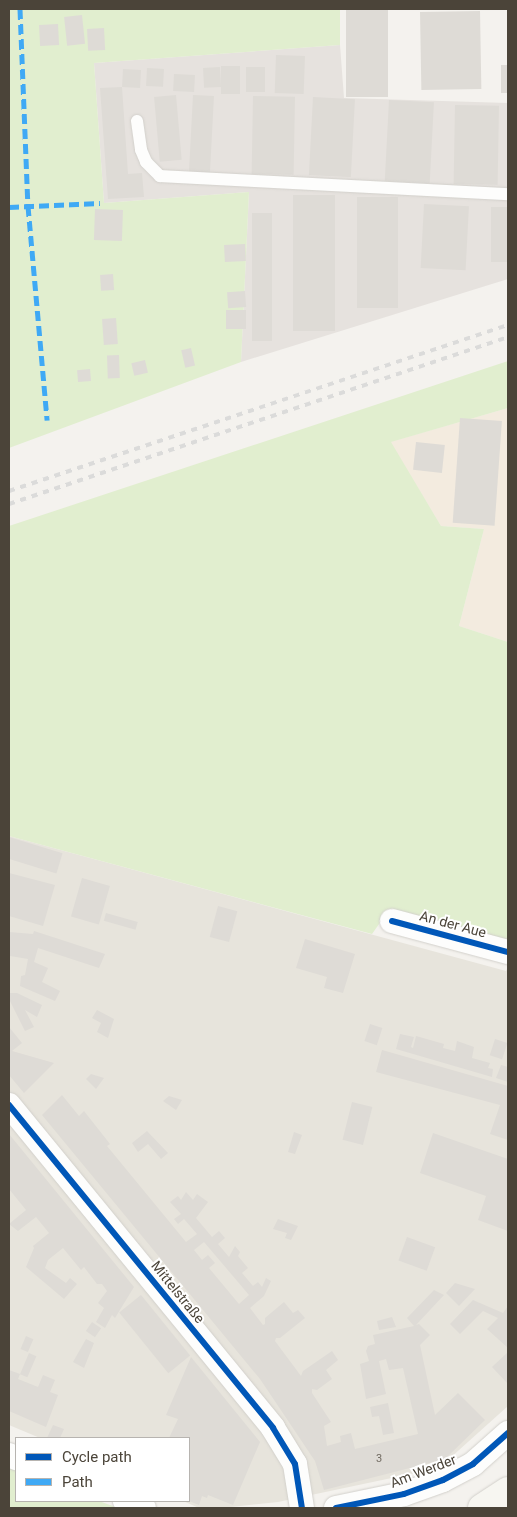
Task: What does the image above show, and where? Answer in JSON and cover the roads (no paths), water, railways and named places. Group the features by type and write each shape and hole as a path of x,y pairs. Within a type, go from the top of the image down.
{"main road":[{"path":"482,1508 508,1491"}],"street":[{"name":"An der Aue","path":"392,921 508,952"},
{"name":"Mittelstraße","path":"9,1105 273,1428 294,1464 302,1508"},
{"name":"Am Werder","path":"336,1508 404,1494 443,1480 473,1464 508,1433"},
{"path":"128,1502 144,1508"}],"lane":[{"path":"137,121 141,150 146,162 160,176 508,194"}],"railway":[{"path":"9,491 508,325"},
{"path":"9,504 508,337"}]}
